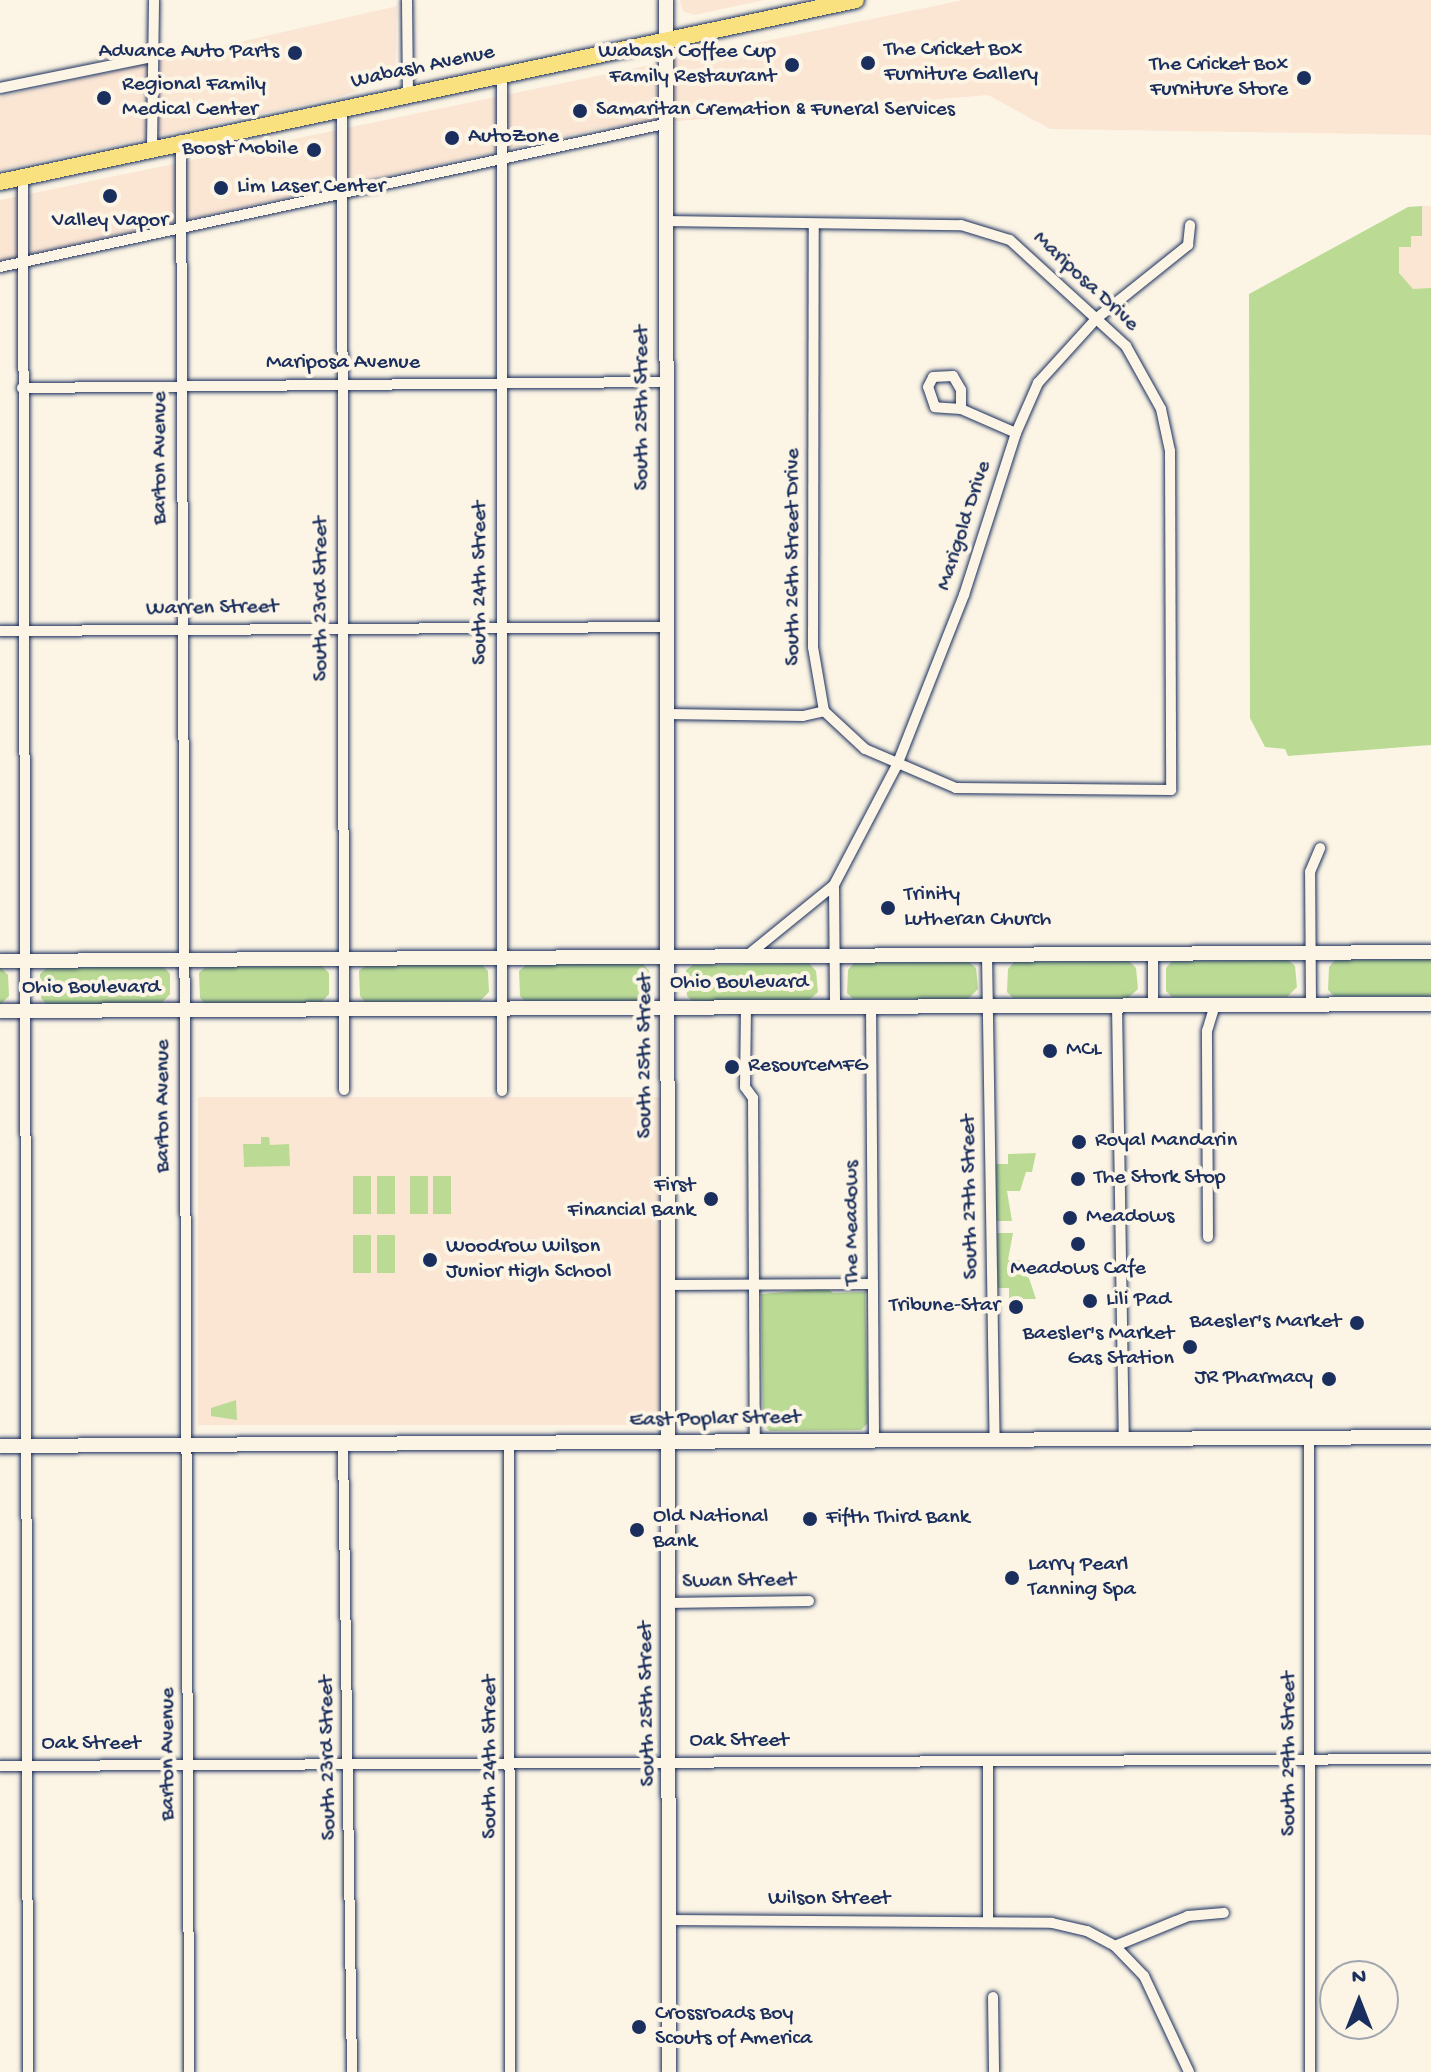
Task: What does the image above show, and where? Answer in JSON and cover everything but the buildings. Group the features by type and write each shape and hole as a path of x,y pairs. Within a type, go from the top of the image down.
{"main road":[{"name":"South 25th Street","path":"666,0 664,382 672,1763 669,2072"},
{"name":"Wabash Avenue","path":"0,182 152,146 856,0"},
{"name":"Ohio Boulevard","path":"0,961 1431,952"},
{"name":"Ohio Boulevard","path":"0,1011 988,1003 1431,1004"},
{"name":"East Poplar Street","path":"0,1446 1431,1437"}],"street":[{"path":"152,146 154,0"},
{"path":"407,0 408,94"},
{"path":"0,88 153,57"},
{"name":"South 24th Street","path":"502,74 502,1091"},
{"name":"South 23rd Street","path":"342,108 340,385 344,1090"},
{"path":"0,267 664,124"},
{"name":"Barton Avenue","path":"181,140 189,2072"},
{"path":"23,177 28,2072"},
{"name":"Mariposa Drive","path":"664,221 961,225 1010,240 1126,346 1161,409 1170,451 1171,790 987,792 956,788 897,765"},
{"name":"South 26th Street Drive","path":"814,224 813,647 824,711"},
{"name":"Marigold Drive","path":"748,955 834,885 897,765 964,595 1016,433 1038,383 1097,318 1188,245 1190,225"},
{"name":"Mariposa Avenue","path":"22,388 664,382"},
{"path":"961,409 1016,433"},
{"name":"Warren Street","path":"0,631 665,627"},
{"path":"666,714 803,716 824,711 865,749 897,765"},
{"path":"1311,1004 1310,872 1320,848"},
{"name":"Marigold Drive","path":"834,885 835,1006"},
{"name":"South 27th Street","path":"987,954 995,1440"},
{"path":"1153,954 1153,1005"},
{"name":"The Meadows","path":"871,1005 874,1440"},
{"path":"1117,1005 1124,1439"},
{"path":"1208,1237 1207,1031 1215,1005"},
{"path":"746,1006 745,1087 753,1098 751,1285 755,1442"},
{"path":"669,1285 873,1284"},
{"name":"South 29th Street","path":"1309,1436 1310,2072"},
{"name":"South 24th Street","path":"509,1443 510,2072"},
{"name":"South 23rd Street","path":"343,1444 350,1763 352,2072"},
{"name":"Swan Street","path":"669,1603 809,1601"},
{"name":"Oak Street","path":"0,1766 1431,1759"},
{"path":"988,1761 988,1919"},
{"path":"1189,2072 1144,1976 1115,1946 1188,1916 1224,1913"},
{"name":"Wilson Street","path":"670,1920 988,1919 1052,1923 1087,1931 1115,1946"},
{"path":"993,1997 994,2072"}],"shaded area":[{"path":"680,0 765,0 694,15 683,11"},
{"path":"963,0 1431,0 1431,135 1050,129 988,95 607,127 0,261 0,200"},
{"path":"397,6 395,78 339,97 0,170 0,97"},
{"path":"1422,206 1431,206 1431,414 1399,274 1399,247 1411,236 1422,236"},
{"name":"Woodrow Wilson Junior High School","path":"198,1097 662,1097 662,1425 198,1425"}],"green space":[{"path":"1422,206 1422,236 1411,236 1411,247 1399,247 1399,273 1413,289 1431,288 1431,745 1288,756 1285,749 1265,747 1250,718 1249,294 1408,207"},
{"path":"1431,959 1431,996 1334,996 1328,990 1329,967 1335,960"},
{"path":"1288,960 1295,966 1297,987 1287,997 1172,997 1166,991 1166,968 1172,961"},
{"path":"1129,961 1136,968 1138,989 1128,998 1013,998 1007,992 1008,969 1014,962"},
{"path":"969,962 976,968 978,989 968,999 853,999 847,993 848,970 854,963"},
{"path":"642,963 649,971 649,992 641,1001 526,1002 520,996 519,971 526,965"},
{"path":"809,963 816,971 818,992 808,1001 693,1002 687,996 686,970 693,965"},
{"path":"481,964 488,971 489,992 480,1001 365,1002 360,996 359,971 366,965"},
{"path":"163,966 170,974 170,994 161,1004 46,1004 41,998 40,974 47,968"},
{"path":"322,966 329,973 329,994 321,1003 205,1004 200,998 199,973 206,967"},
{"path":"0,967 8,975 9,996 0,1005"},
{"path":"261,1137 269,1137 270,1145 289,1144 290,1166 244,1167 243,1144 261,1144"},
{"path":"1036,1153 1032,1172 1026,1172 1020,1191 1007,1191 1012,1221 996,1221 996,1164 1008,1164 1008,1154"},
{"path":"353,1176 371,1176 371,1214 353,1214"},
{"path":"377,1176 395,1176 395,1214 377,1214"},
{"path":"410,1176 428,1176 428,1214 410,1214"},
{"path":"433,1176 451,1176 451,1214 433,1214"},
{"path":"997,1233 1013,1233 1008,1260 1023,1260 1036,1299 1009,1299 1009,1288 998,1288"},
{"path":"353,1235 371,1235 371,1273 353,1273"},
{"path":"377,1235 395,1235 395,1273 377,1273"},
{"path":"827,1288 833,1293 865,1292 868,1423 861,1430 770,1431 763,1425 761,1294"},
{"path":"236,1400 237,1420 211,1416 211,1408"}],"place":[{"name":"Advance Auto Parts","path":"295,53"},
{"name":"The Cricket Box Furniture Gallery","path":"868,63"},
{"name":"Wabash Coffee Cup Family Restaurant","path":"792,65"},
{"name":"The Cricket Box Furniture Store","path":"1304,78"},
{"name":"Regional Family Medical Center","path":"104,98"},
{"name":"Samaritan Cremation & Funeral Services","path":"580,111"},
{"name":"AutoZone","path":"452,138"},
{"name":"Boost Mobile","path":"314,150"},
{"name":"Lim Laser Center","path":"221,188"},
{"name":"Valley Vapor","path":"110,196"},
{"name":"Trinity Lutheran Church","path":"888,908"},
{"name":"MCL","path":"1050,1051"},
{"name":"ResourceMFG","path":"732,1067"},
{"name":"Royal Mandarin","path":"1079,1142"},
{"name":"The Stork Stop","path":"1078,1179"},
{"name":"First Financial Bank","path":"711,1199"},
{"name":"Meadows","path":"1070,1218"},
{"name":"Meadows Cafe","path":"1078,1244"},
{"name":"Woodrow Wilson Junior High School","path":"430,1260"},
{"name":"Lili Pad","path":"1090,1301"},
{"name":"Tribune-Star","path":"1016,1307"},
{"name":"Baesler's Market","path":"1357,1323"},
{"name":"Baesler's Market Gas Station","path":"1190,1347"},
{"name":"JR Pharmacy","path":"1329,1379"},
{"name":"Fifth Third Bank","path":"810,1519"},
{"name":"Old National Bank","path":"637,1530"},
{"name":"Larry Pearl Tanning Spa","path":"1012,1578"},
{"name":"Crossroads Boy Scouts of America","path":"639,2027"}]}
